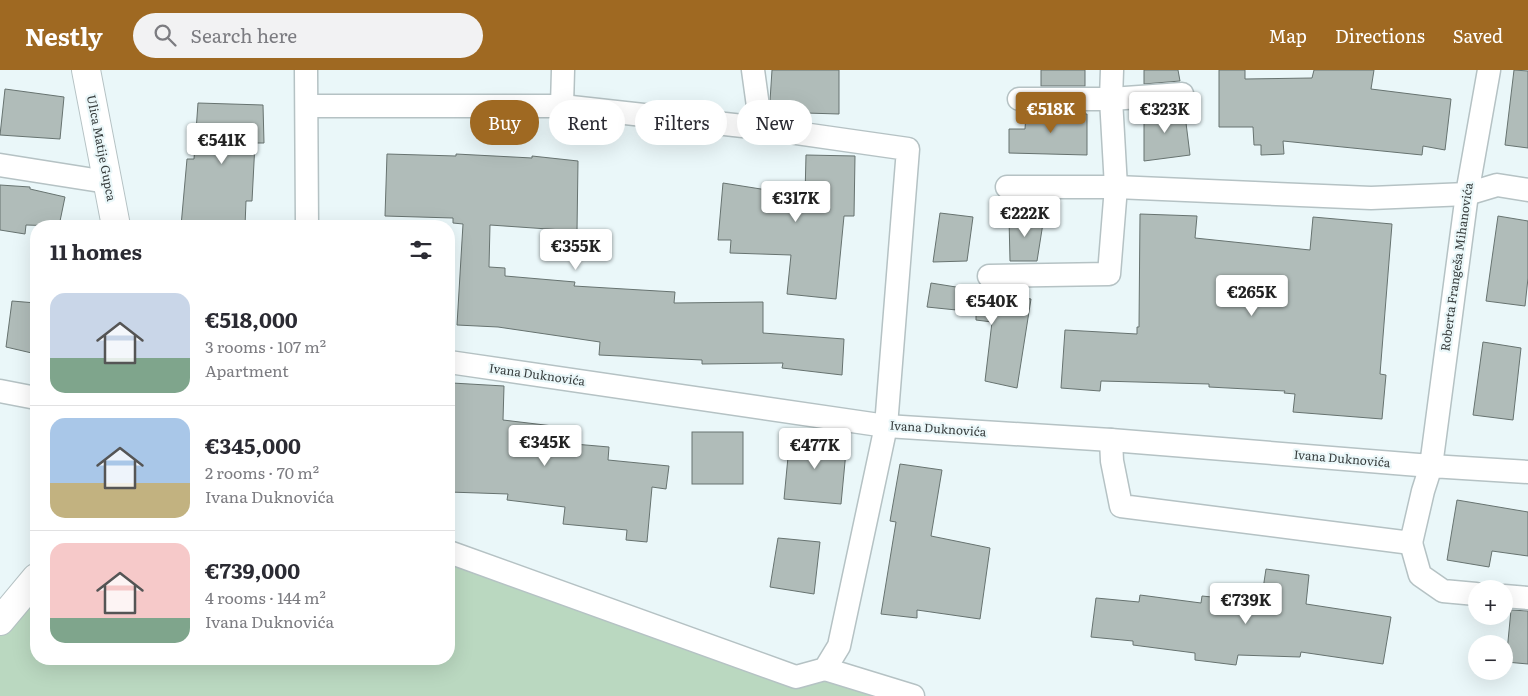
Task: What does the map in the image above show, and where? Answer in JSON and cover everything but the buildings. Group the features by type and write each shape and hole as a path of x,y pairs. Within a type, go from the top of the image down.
{"street":[{"name":"Ulica Matije Gupca","path":"86,70 115,220"},
{"path":"306,70 307,220"},
{"path":"562,100 563,70"},
{"path":"753,70 757,100"},
{"path":"989,276 1109,274 1116,187 1111,99 1112,70"},
{"name":"Roberta Frangeša Mihanovića","path":"1411,543 1431,466 1467,194 1489,70"},
{"path":"1019,99 1111,99 1182,94"},
{"path":"307,106 549,106"},
{"path":"625,113 737,125"},
{"path":"812,135 908,149 886,426 840,646 825,668"},
{"path":"0,165 107,182"},
{"path":"1007,187 1116,187 1371,198 1467,194 1497,186 1528,190"},
{"name":"Ivana Duknovića","path":"455,363 886,426 1111,440 1528,472"},
{"path":"0,392 30,397"},
{"path":"1111,440 1112,461 1121,506 1411,543 1420,575 1443,591 1468,593"},
{"path":"455,554 796,676 825,668 913,696"},
{"path":"0,621 30,585"},
{"path":"1513,597 1528,598"}],"green space":[{"path":"455,554 796,676 825,669 913,696 0,696 0,621 30,585 30,665 455,665"}]}
